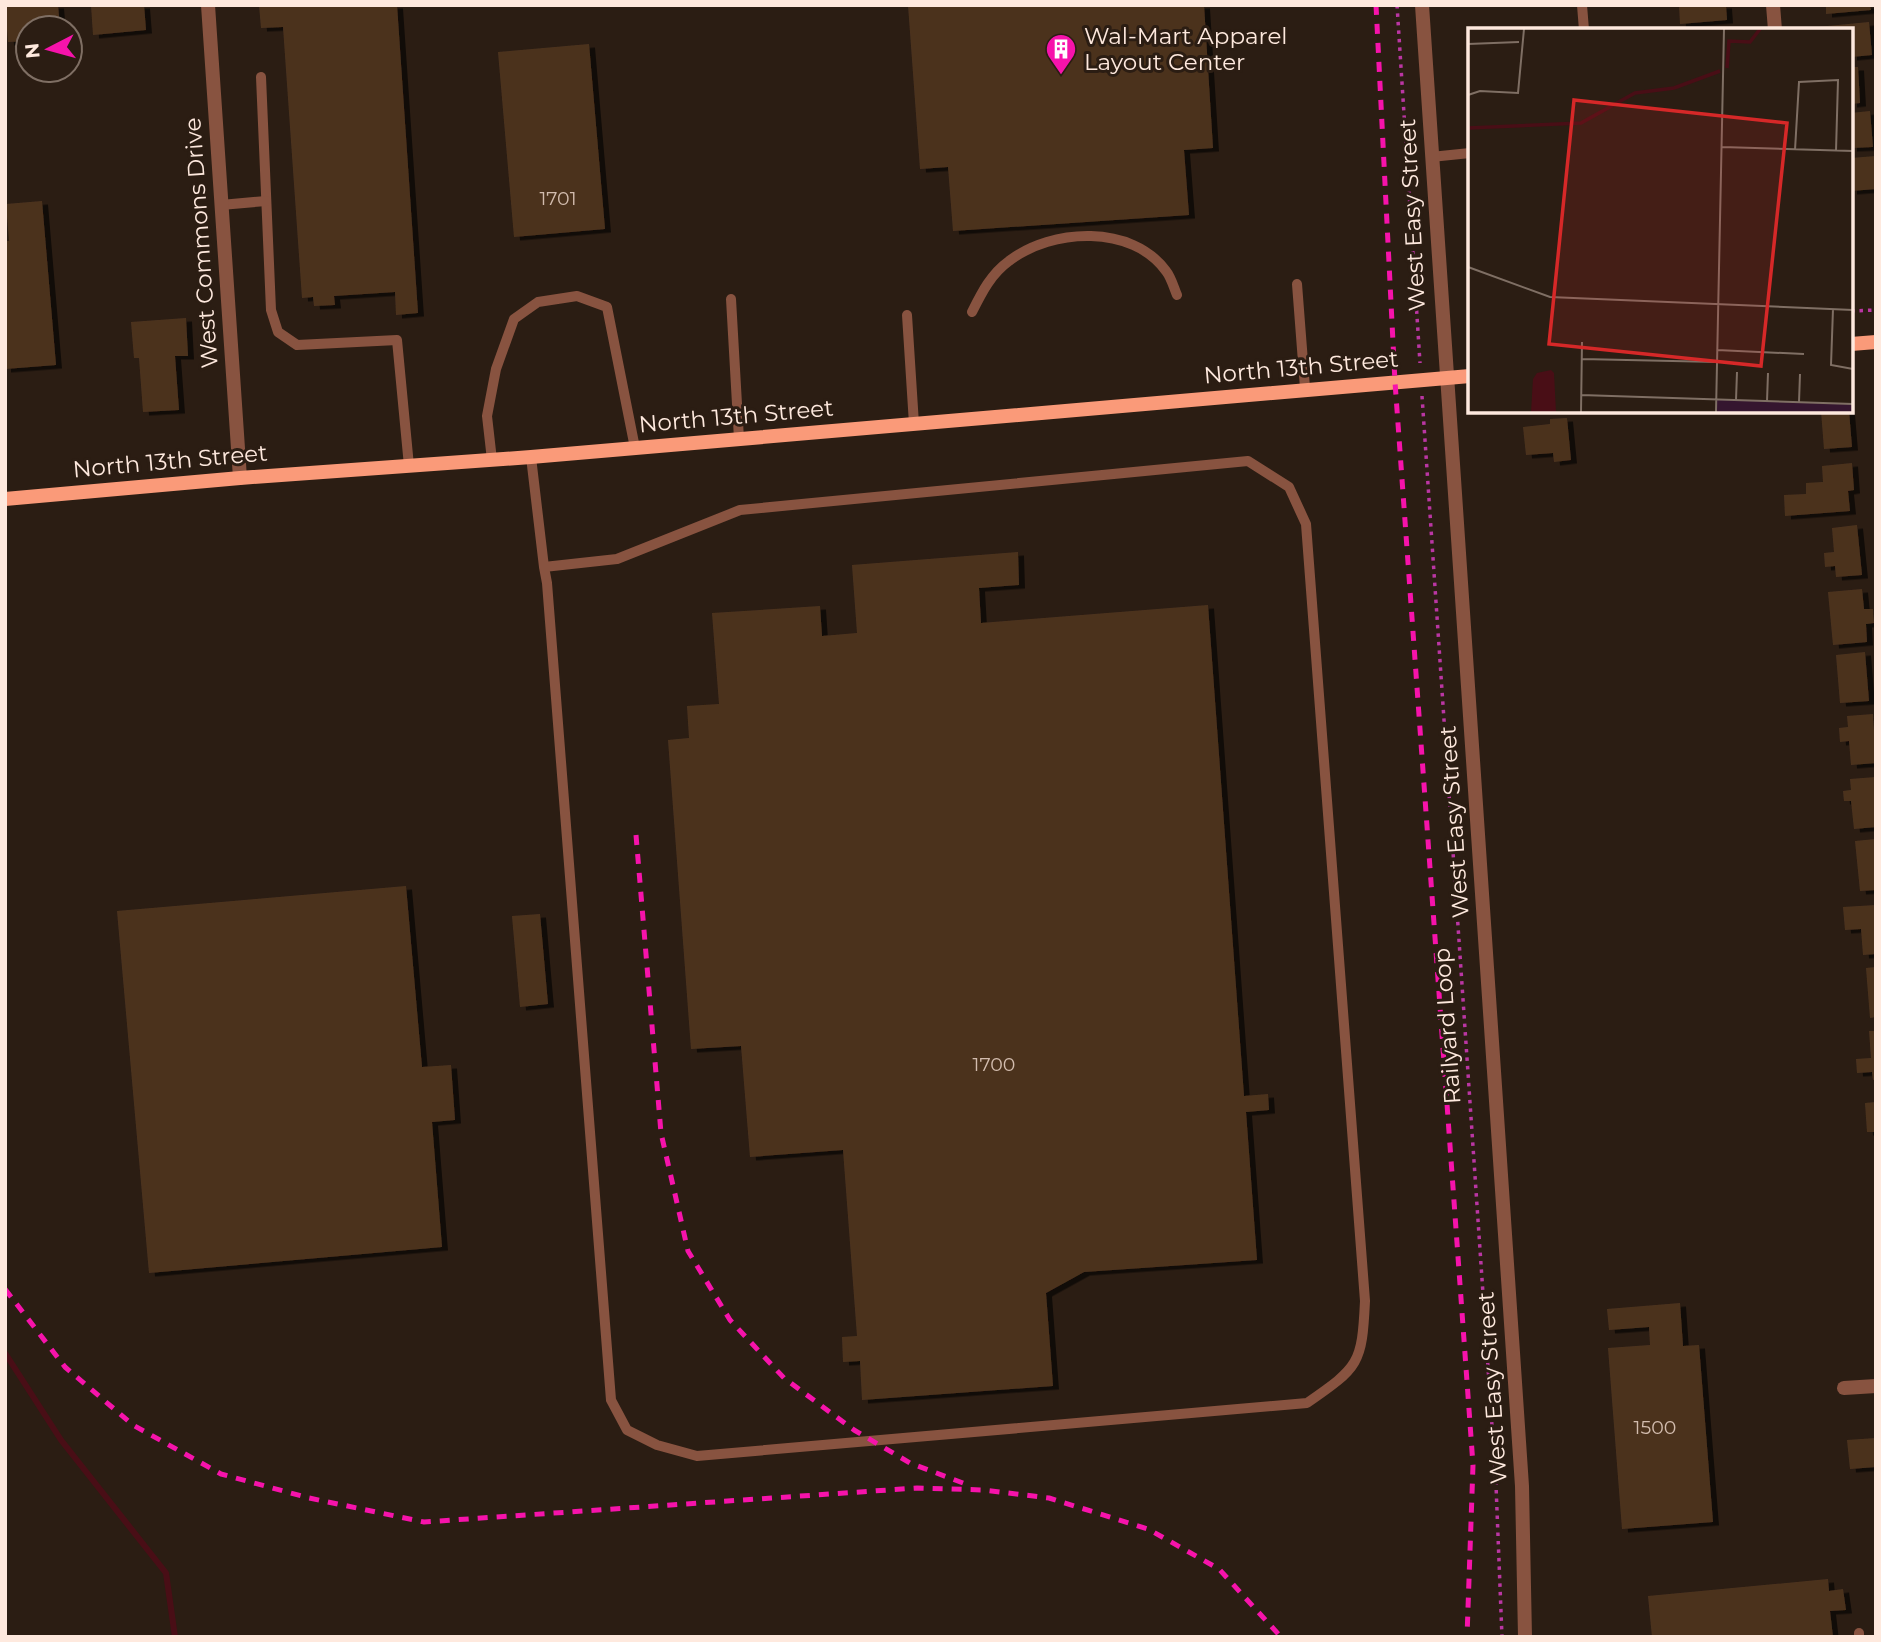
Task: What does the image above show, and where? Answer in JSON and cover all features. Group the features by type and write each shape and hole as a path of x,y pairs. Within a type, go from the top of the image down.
{"main road":[{"path":"1853,344 1876,342"},
{"name":"North 13th Street","path":"5,499 240,478 531,457 1305,388 1468,376"}],"street":[{"name":"West Commons Drive","path":"208,5 240,478"},
{"name":"West Easy Street","path":"1422,5 1522,1486 1525,1637"},
{"path":"1773,5 1775,28"},
{"path":"1844,1388 1876,1386"}],"lane":[{"path":"1583,5 1584,28"},
{"path":"261,77 271,310 278,332 297,345 397,340 409,466"},
{"path":"1431,157 1468,153"},
{"path":"221,205 266,201"},
{"path":"972,312 988,281 1010,260 1038,245 1074,236 1104,237 1131,245 1167,271 1177,295"},
{"path":"1297,284 1305,388"},
{"path":"492,460 487,416 496,369 514,319 538,302 578,296 607,307 635,448"},
{"path":"731,299 739,439"},
{"path":"907,315 914,424"},
{"path":"531,457 544,567 611,1400 627,1430 657,1446 697,1456 1307,1403 1346,1376 1363,1347 1365,1301 1306,523 1289,486 1248,461 740,510 617,559 544,567"}],"path":[{"path":"1398,5 1419,346"},
{"path":"1853,312 1876,310"},
{"path":"1419,339 1425,338"},
{"name":"Railyard Loop","path":"1423,412 1496,1485 1502,1637"}],"building":[{"path":"5,5 58,5 59,14 14,14 14,42 8,42"},
{"path":"91,5 144,5 146,30 93,35"},
{"path":"259,5 397,5 418,313 396,315 395,292 334,296 335,305 314,306 313,297 302,298 283,27 261,28"},
{"name":"Wal-Mart Apparel Layout Center","path":"908,5 1204,5 1213,148 1184,150 1189,215 953,231 948,167 920,169"},
{"path":"1679,5 1726,5 1727,20 1680,24"},
{"path":"1826,5 1870,5 1871,10 1826,14"},
{"path":"1869,22 1872,55 1853,57 1853,28 1817,27"},
{"path":"589,44 605,229 514,237 498,52"},
{"path":"1853,67 1858,67 1860,103 1853,104"},
{"path":"1870,111 1873,147 1853,148 1853,113"},
{"path":"1876,156 1876,189 1853,191 1853,158"},
{"path":"42,201 56,365 5,369 5,241 9,241 6,204"},
{"path":"186,318 188,356 175,356 179,410 143,412 139,358 134,358 131,322"},
{"path":"1821,413 1849,413 1852,447 1824,449"},
{"path":"1567,418 1571,460 1554,462 1553,453 1526,455 1523,427 1550,424 1550,419"},
{"path":"1852,463 1854,490 1848,491 1850,511 1785,516 1784,495 1806,494 1806,483 1823,482 1822,466"},
{"path":"1857,525 1862,575 1836,577 1835,566 1825,567 1824,553 1834,552 1832,528"},
{"path":"1018,552 1019,585 979,588 981,623 1208,605 1244,1096 1268,1094 1269,1110 1246,1112 1257,1260 1084,1272 1046,1293 1053,1386 862,1400 860,1361 843,1362 842,1337 857,1336 843,1150 750,1157 741,1046 691,1049 668,740 689,738 687,706 719,704 712,613 820,606 822,636 857,633 852,565"},
{"path":"1862,589 1864,609 1873,609 1874,623 1866,624 1867,642 1833,645 1828,592"},
{"path":"1865,652 1869,701 1840,703 1836,655"},
{"path":"1873,714 1876,763 1851,765 1849,741 1840,742 1839,728 1848,727 1847,716"},
{"path":"1876,777 1876,827 1854,829 1851,801 1844,801 1843,791 1851,790 1850,779"},
{"path":"1876,839 1876,890 1860,891 1855,841"},
{"path":"406,886 422,1067 451,1065 455,1120 432,1122 442,1247 149,1273 117,911"},
{"path":"1876,905 1876,954 1863,955 1861,929 1845,930 1843,907"},
{"path":"540,914 548,1004 520,1007 512,916"},
{"path":"1876,967 1876,1017 1870,1018 1866,968"},
{"path":"1869,1031 1876,1031 1876,1079 1873,1080 1872,1072 1857,1073 1856,1059 1871,1058"},
{"path":"1876,1102 1876,1132 1867,1132 1865,1103"},
{"path":"1680,1303 1683,1346 1699,1345 1713,1522 1622,1529 1608,1348 1650,1345 1649,1327 1609,1330 1607,1309"},
{"path":"1876,1438 1876,1467 1850,1469 1847,1440"},
{"path":"1828,1579 1829,1591 1843,1589 1846,1610 1830,1611 1833,1637 1652,1637 1648,1596"}],"waterway":[{"path":"5,1353 61,1440 166,1573 175,1637"}],"railway":[{"path":"1376,5 1395,382 1473,1465 1467,1637"},
{"path":"636,835 661,1133 688,1251 730,1320 784,1378 854,1430 910,1463 971,1486"},
{"path":"5,1289 65,1367 133,1425 221,1474 309,1498 424,1522 917,1488 984,1490 1049,1498 1148,1529 1219,1569 1281,1637"}],"place":[{"name":"Wal-Mart Apparel Layout Center","path":"1061,76"}]}
